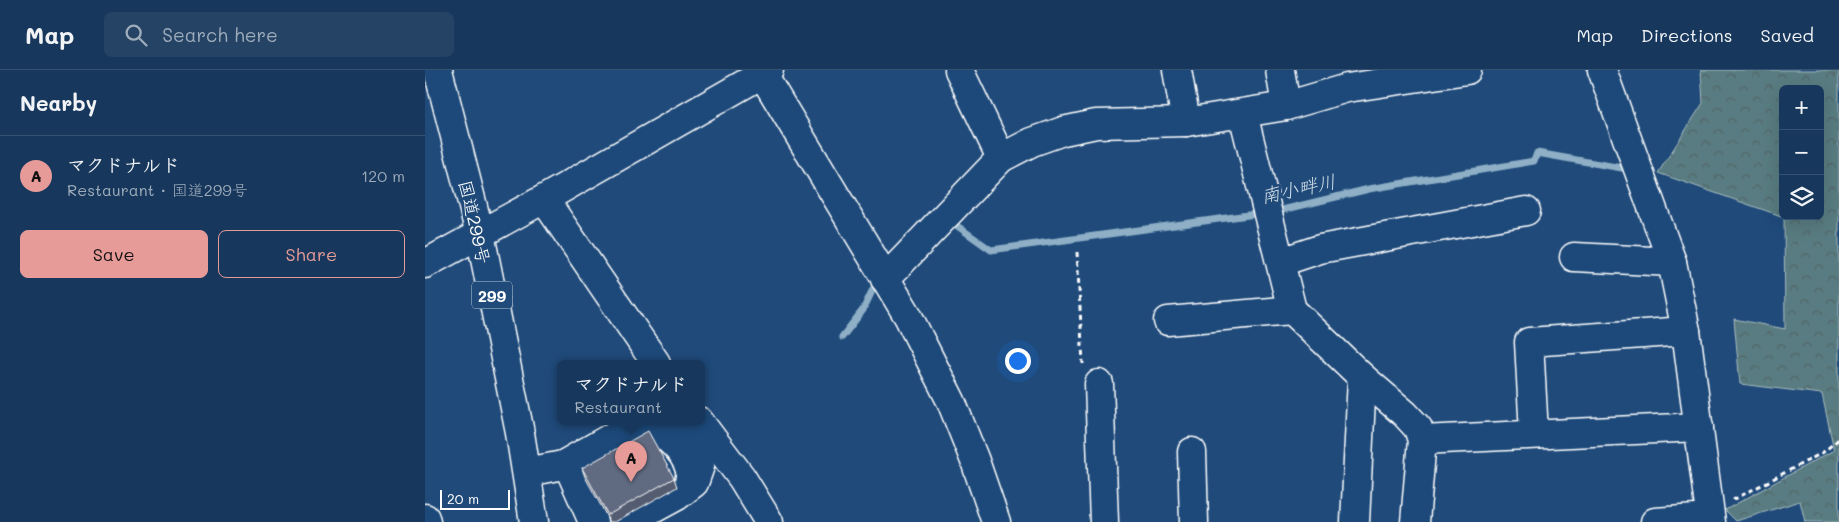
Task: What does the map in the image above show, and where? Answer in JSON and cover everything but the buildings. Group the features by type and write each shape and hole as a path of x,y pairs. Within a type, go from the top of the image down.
{"main road":[{"name":"国道299号","path":"438,70 480,234 527,472 534,522"},
{"path":"959,70 1001,158"},
{"path":"1177,70 1187,122"},
{"path":"1279,70 1286,106"},
{"path":"885,279 1001,158 1032,142 1063,131 1096,124 1187,122 1243,114 1286,106 1347,88 1467,70"},
{"path":"1602,70 1672,262 1686,331 1710,517 1655,522"},
{"path":"425,264 544,199 764,71 908,316 951,402 975,461 996,522"},
{"path":"1243,114 1292,310 1418,428 1422,440 1415,522"},
{"path":"544,199 655,360"},
{"path":"1281,262 1320,249 1526,210"},
{"path":"1574,257 1672,262"},
{"path":"1168,320 1292,310"},
{"path":"1534,434 1529,342 1686,331"},
{"path":"1355,522 1362,377"},
{"path":"1099,384 1104,522"},
{"path":"527,472 567,463 633,425"},
{"path":"648,425 656,429 683,455 690,471 689,487"},
{"path":"629,522 677,496 694,483 700,466 698,444 685,425"},
{"path":"702,425 742,478 769,522"},
{"path":"1422,440 1699,427"},
{"path":"1192,452 1194,522"},
{"path":"567,463 593,522"},
{"path":"425,518 426,522"}],"path":[{"path":"1077,252 1084,366 1099,384"},
{"path":"1710,517 1821,453 1839,439"}],"green space":[{"path":"1701,70 1839,70 1839,522 1805,522 1800,501 1736,521 1725,510 1834,450 1822,394 1740,384 1734,319 1785,329 1784,220 1824,220 1824,85 1779,85 1779,215 1658,173 1703,103"}],"waterway":[{"name":"南小畔川","path":"1274,212 1369,189 1534,161 1537,153 1633,170"},
{"name":"南小畔川","path":"953,223 991,250 1263,213"},
{"name":"南小畔川","path":"842,337 863,310 874,287"}],"place":[{"name":"マクドナルド","path":"631,482"}]}
